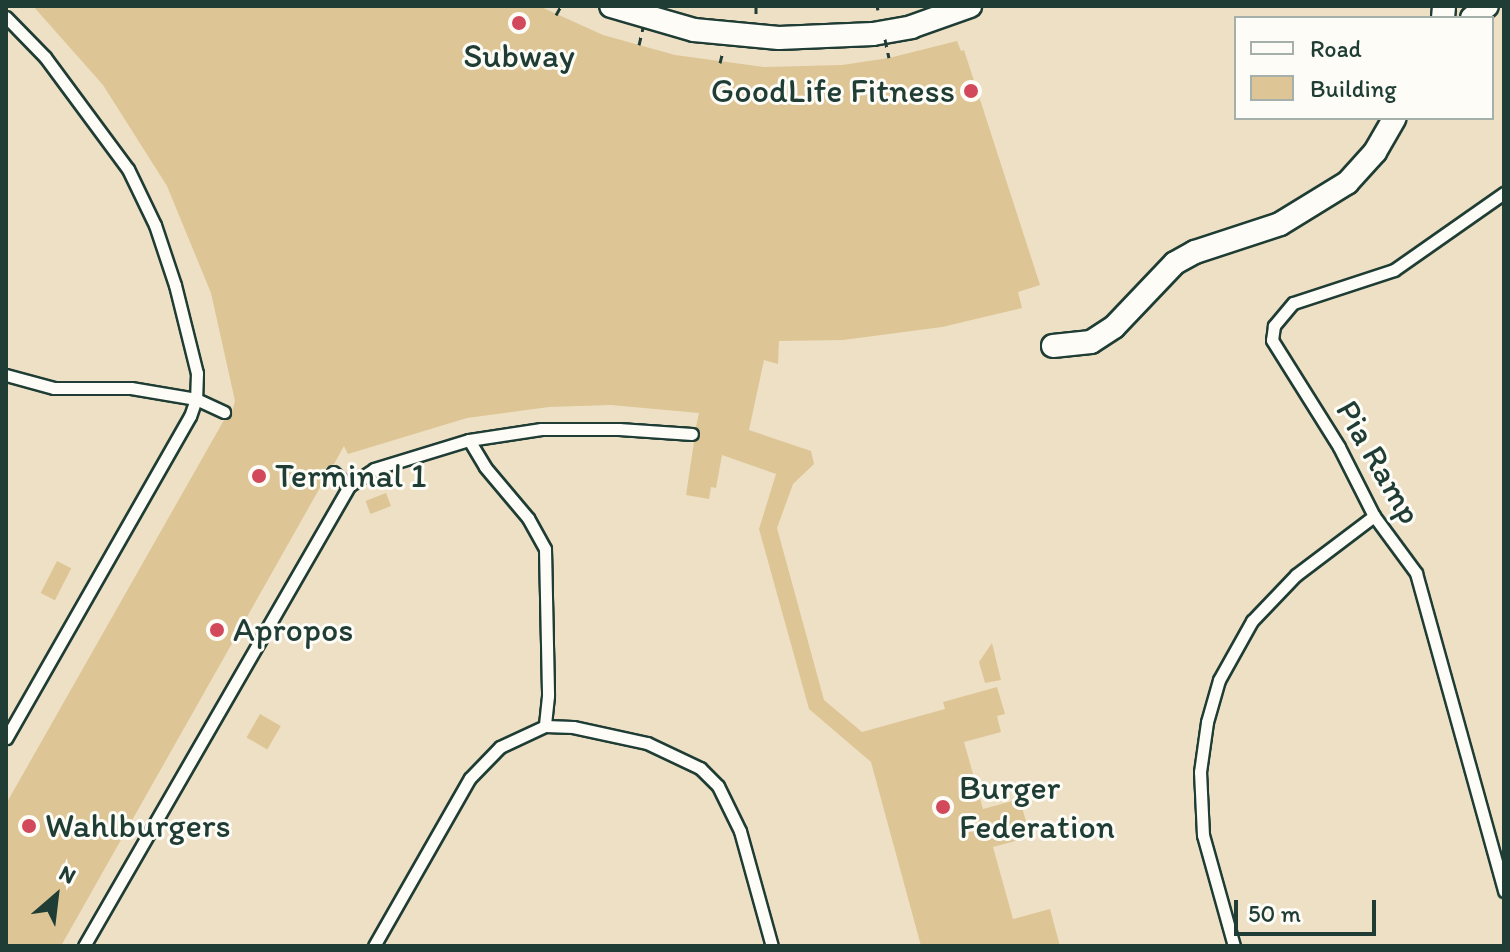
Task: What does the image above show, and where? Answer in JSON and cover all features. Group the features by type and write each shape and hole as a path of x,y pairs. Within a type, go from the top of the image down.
{"street":[{"path":"611,6 694,30 779,38 873,34 923,23 970,6"},
{"path":"1053,346 1091,342 1114,327 1175,263 1195,252 1280,224 1347,183 1375,152 1394,120"}],"lane":[{"path":"6,17 45,57 128,169 155,225 175,285 192,345 196,399 190,416 6,738"},
{"name":"Pia Ramp","path":"1504,193 1394,270 1293,303 1274,326 1272,340 1339,447 1374,516 1416,573 1504,891"},
{"path":"6,375 54,388 114,386 196,399 224,412"},
{"path":"84,946 349,486 374,469 469,440 541,429 619,429 692,434"},
{"path":"469,440 485,467 528,518 545,549 548,680 545,726"},
{"path":"333,472 349,486"},
{"path":"1234,946 1203,835 1200,787 1207,722 1219,680 1252,621 1296,575 1374,516"},
{"path":"374,946 470,778 500,747 545,726 585,729 647,743 700,768 718,786 740,831 772,946"}],"path":[{"path":"556,15 561,6"},
{"path":"778,14 779,6"},
{"path":"743,8 827,6"},
{"path":"758,7 758,14"},
{"path":"639,45 643,27"},
{"path":"885,39 889,58"},
{"path":"720,63 723,51"}],"shaded area":[{"path":"6,6 1504,6 1504,946 6,946"}],"building":[{"name":"Terminal 1","path":"33,6 539,6 603,35 675,55 764,67 842,65 889,58 957,41 961,51 964,50 1040,285 1018,292 1022,308 942,327 843,340 779,341 778,364 764,360 749,430 811,451 814,464 793,484 777,528 824,700 862,732 945,709 943,702 997,687 1005,714 997,716 1001,732 964,742 983,809 1020,799 1030,837 993,847 1013,919 1050,909 1060,946 921,946 871,762 809,709 759,529 776,474 722,455 716,488 711,487 709,499 686,495 694,442 700,435 696,427 699,413 611,405 549,407 467,418 348,454 344,446 334,464 326,467 326,477 61,946 6,946 6,804 224,420 231,416 235,401 211,293 167,186 103,85"},
{"path":"386,493 391,506 370,514 365,501"},
{"path":"57,561 71,568 55,600 41,593"},
{"path":"992,643 1001,680 985,683 979,662"},
{"path":"260,714 281,726 267,749 246,737"}],"place":[{"name":"Subway","path":"519,23"},
{"name":"GoodLife Fitness","path":"971,91"},
{"name":"Terminal 1","path":"259,476"},
{"name":"Apropos","path":"217,630"},
{"name":"Burger Federation","path":"943,807"},
{"name":"Wahlburgers","path":"29,826"}]}
